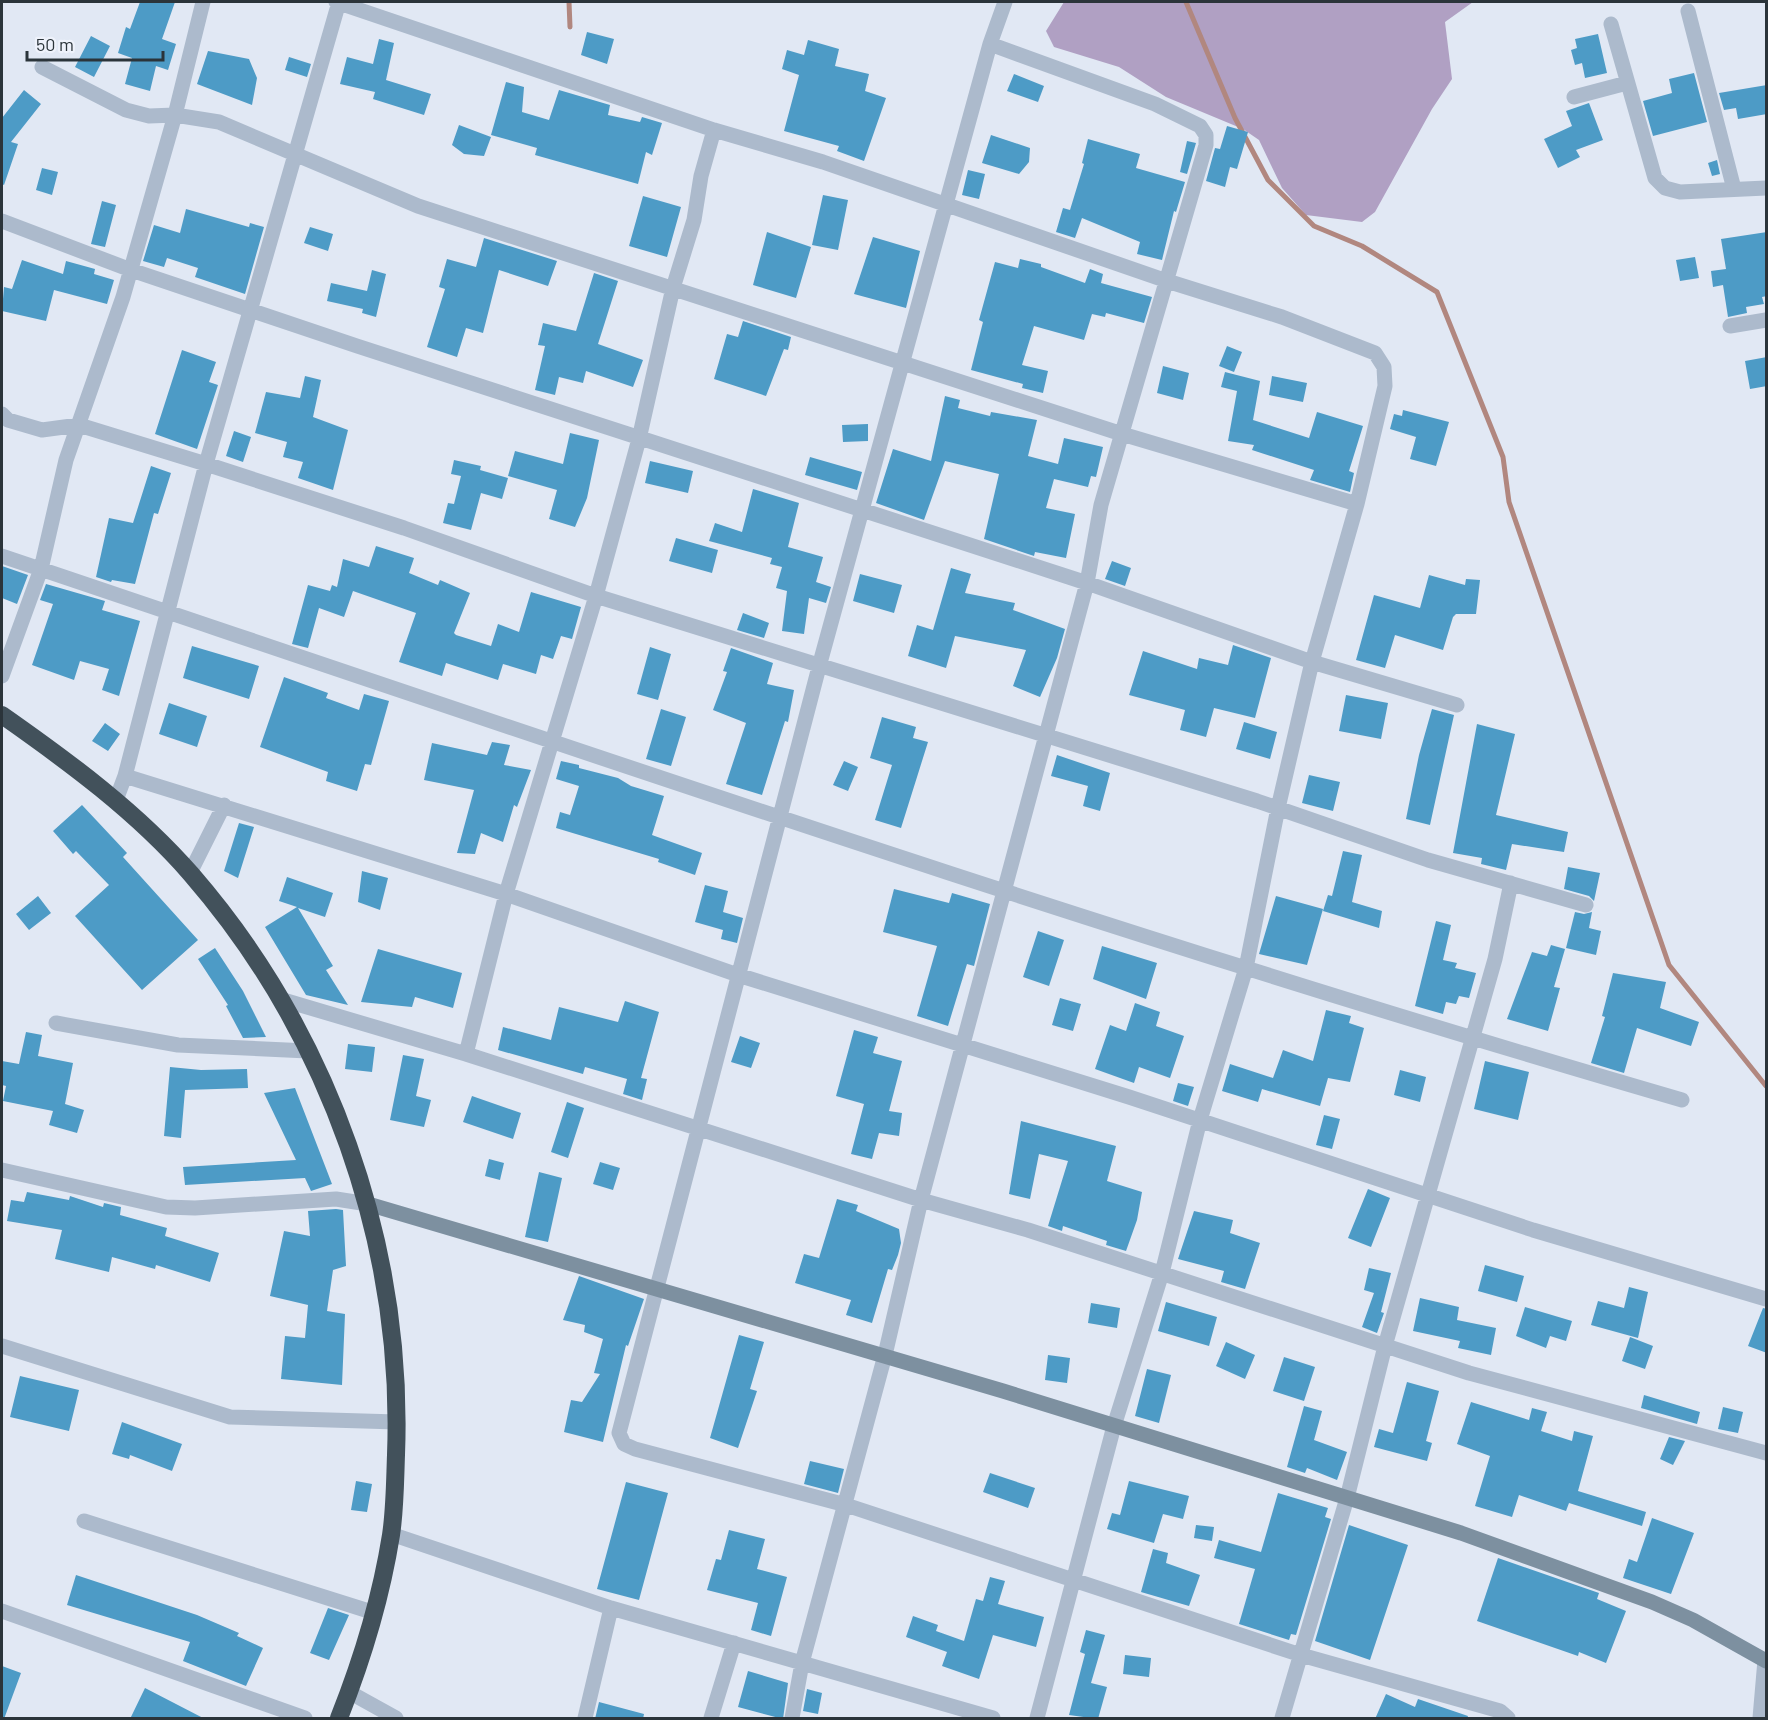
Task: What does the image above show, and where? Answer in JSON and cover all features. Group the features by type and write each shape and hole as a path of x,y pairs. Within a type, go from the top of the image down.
{"highway":[{"path":"2,715 116,800 190,873 253,954 308,1051 343,1133 368,1204 390,1307 395,1356 397,1422 391,1534 375,1613 339,1719"}],"street":[{"path":"2,676 41,569 66,460 131,270 175,115 203,2"},
{"path":"116,800 125,776 169,612 206,464 338,2 714,130 824,162 1167,281 1282,317 1375,353 1384,367 1386,386 1357,504 1312,662 1278,808 1246,968 1200,1120 1162,1273 1114,1426 1037,1719"},
{"path":"1005,2 990,44 820,663 696,1130 619,1433 624,1444 846,1505 1301,1655 1500,1711 1508,1719"},
{"path":"1688,11 1734,189"},
{"path":"1611,24 1655,178 1665,188 1680,192 1767,188"},
{"path":"792,1719 802,1663 885,1355 921,1200 1087,584 1101,505 1206,144 1206,135 1200,126 1155,104 990,44"},
{"path":"42,67 126,110 149,116 175,115 219,122 418,206 1122,434 1357,504"},
{"path":"1575,97 1627,84"},
{"path":"466,1054 506,894 596,596 639,439 714,130"},
{"path":"2,221 131,270 639,439 1087,584 1312,662 1457,705"},
{"path":"1730,327 1767,320"},
{"path":"2,414 8,420 42,430 79,424 404,528 596,596 820,663 1278,808 1428,860 1586,905"},
{"path":"2,556 1004,893 1471,1039 1682,1100"},
{"path":"125,776 506,894 738,975 1200,1120 1533,1230 1767,1299"},
{"path":"190,873 224,805"},
{"path":"1282,1719 1347,1498 1385,1346 1471,1039 1496,959 1511,883"},
{"path":"280,999 466,1054 696,1130 921,1200 1028,1230 1469,1373 1767,1453"},
{"path":"56,1023 178,1045 308,1051"},
{"path":"2,1170 166,1207 195,1208 336,1199 368,1204 516,1246 655,1290 885,1355 1461,1533 1598,1580 1693,1620 1766,1661 1760,1719"},
{"path":"2,1346 230,1417 397,1422"},
{"path":"84,1521 375,1613"},
{"path":"391,1534 611,1608 993,1719"},
{"path":"585,1719 611,1608"},
{"path":"2,1611 305,1719"},
{"path":"711,1719 734,1642"},
{"path":"349,1692 396,1719"}],"shaded area":[{"path":"1064,2 1473,2 1445,22 1452,79 1432,109 1375,212 1362,222 1306,215 1282,188 1259,140 1243,129 1166,97 1119,67 1054,47 1046,31"}],"building":[{"path":"140,2 175,2 162,39 176,44 168,70 156,66 150,91 125,84 132,58 118,53 126,27 130,29"},
{"path":"587,32 614,39 607,64 581,55"},
{"path":"1598,34 1607,73 1585,78 1582,63 1575,65 1571,50 1577,48 1575,39"},
{"path":"91,36 110,46 94,77 75,67"},
{"path":"379,39 394,43 386,80 431,94 424,115 373,99 375,92 340,84 347,57 373,64"},
{"path":"808,40 839,49 835,66 869,74 865,91 886,98 864,161 837,151 839,146 784,131 799,75 782,69 787,50 804,55"},
{"path":"208,51 249,59 257,78 252,105 197,84"},
{"path":"289,57 311,64 307,77 285,70"},
{"path":"1694,73 1707,122 1653,136 1643,101 1672,93 1669,79"},
{"path":"1014,74 1044,86 1038,102 1007,91"},
{"path":"506,82 524,87 522,112 549,120 559,90 610,105 608,115 640,122 642,117 662,123 652,155 646,152 638,184 535,155 537,148 491,135"},
{"path":"1767,85 1767,114 1738,119 1736,108 1724,110 1719,93"},
{"path":"24,90 41,104 11,142 18,144 4,185 2,184 2,118"},
{"path":"1589,103 1603,140 1576,150 1580,157 1558,168 1544,139 1572,126 1566,111"},
{"path":"459,125 491,137 484,156 464,154 452,145"},
{"path":"1227,126 1248,132 1237,169 1230,167 1225,187 1206,181 1215,148 1220,149"},
{"path":"991,135 1030,148 1029,162 1019,174 982,163"},
{"path":"1088,139 1140,154 1136,168 1185,182 1176,212 1174,211 1162,260 1137,254 1140,242 1082,218 1075,238 1056,232 1063,208 1070,210 1084,164 1082,163"},
{"path":"1187,141 1196,143 1187,174 1180,172"},
{"path":"1717,160 1720,174 1712,176 1708,163"},
{"path":"42,168 58,172 52,195 36,190"},
{"path":"968,170 985,174 979,199 962,195"},
{"path":"823,195 848,200 838,250 812,245"},
{"path":"643,196 681,207 667,257 629,246"},
{"path":"102,201 116,205 105,247 91,244"},
{"path":"186,209 249,227 250,223 264,227 245,294 195,277 198,268 167,258 164,267 143,261 154,225 180,233"},
{"path":"310,227 333,234 328,251 304,243"},
{"path":"767,232 811,247 796,298 753,285"},
{"path":"1767,232 1767,296 1762,297 1764,304 1746,307 1747,313 1728,317 1723,285 1713,287 1711,271 1726,269 1721,239"},
{"path":"873,237 920,251 906,308 854,294"},
{"path":"484,238 557,261 548,286 499,270 483,333 466,328 457,357 427,347 445,289 439,287 447,259 476,267"},
{"path":"1695,257 1699,278 1680,281 1676,260"},
{"path":"1020,259 1041,264 1041,267 1085,283 1090,269 1103,274 1101,283 1152,297 1144,323 1106,313 1105,317 1092,314 1084,340 1034,326 1022,365 1048,371 1043,393 1022,388 1023,384 971,370 983,322 979,320 995,262 1018,268"},
{"path":"22,260 63,274 66,261 95,269 94,274 114,280 107,304 54,290 46,321 2,311 4,287 12,289"},
{"path":"372,270 386,274 376,317 362,313 363,309 327,301 331,283 367,291"},
{"path":"594,273 618,281 598,344 643,360 633,387 586,371 583,383 559,377 555,395 535,390 545,346 538,345 543,323 576,331"},
{"path":"743,321 791,337 788,350 784,349 766,396 714,379 727,334 738,337"},
{"path":"1227,346 1242,352 1234,372 1219,366"},
{"path":"182,350 216,362 209,382 218,385 197,449 155,434"},
{"path":"1767,357 1767,386 1750,389 1745,361"},
{"path":"1163,366 1189,373 1183,400 1157,393"},
{"path":"1225,372 1260,381 1253,420 1309,438 1317,412 1363,426 1349,471 1354,473 1350,492 1310,480 1314,470 1252,450 1254,445 1228,441 1237,391 1221,387"},
{"path":"305,376 321,380 313,417 348,430 333,490 298,478 303,462 283,457 287,442 255,433 266,392 300,398"},
{"path":"1272,376 1307,383 1303,402 1269,395"},
{"path":"945,396 960,400 958,408 990,416 991,412 1037,420 1028,456 1058,464 1064,438 1103,447 1096,477 1091,476 1088,487 1054,479 1046,508 1075,514 1066,558 1035,552 1034,556 984,539 999,474 945,461 924,520 876,503 893,449 931,461"},
{"path":"1403,410 1449,422 1436,466 1410,459 1416,437 1390,429 1394,414 1402,416"},
{"path":"868,424 868,441 843,442 842,425"},
{"path":"234,431 251,437 243,462 226,456"},
{"path":"570,433 599,440 587,498 575,527 549,519 557,490 508,476 515,451 563,464"},
{"path":"810,457 862,472 857,490 805,475"},
{"path":"454,460 481,466 480,470 508,478 502,499 481,493 471,530 443,523 448,503 454,504 461,476 451,474"},
{"path":"650,461 693,471 688,493 645,483"},
{"path":"151,466 171,473 158,514 154,513 135,584 112,580 111,582 96,577 109,518 133,523"},
{"path":"753,489 799,503 788,547 823,557 816,582 831,587 826,603 809,598 804,634 782,631 787,591 776,588 782,567 770,564 772,558 709,541 715,523 742,532"},
{"path":"676,538 718,550 712,573 669,561"},
{"path":"376,546 414,558 409,573 438,585 440,580 470,593 454,633 456,635 491,646 498,624 519,632 531,592 581,607 572,639 561,636 553,659 541,655 536,674 503,664 498,680 446,663 442,676 399,662 416,613 353,591 344,617 319,608 308,648 292,644 308,585 330,591 332,585 337,587 343,559 369,567"},
{"path":"1112,561 1131,568 1125,586 1105,579"},
{"path":"2,566 28,575 17,604 2,598"},
{"path":"951,568 971,574 965,593 1015,603 1013,610 1065,629 1057,658 1040,697 1013,686 1026,650 955,636 946,668 908,656 917,625 933,630"},
{"path":"860,574 902,585 894,613 853,601"},
{"path":"1429,575 1465,585 1466,579 1480,580 1476,614 1456,614 1453,617 1443,650 1395,635 1385,668 1356,660 1374,595 1420,608"},
{"path":"46,584 105,601 102,610 140,621 119,696 102,690 109,669 80,661 74,680 32,665 53,604 40,600"},
{"path":"743,613 769,623 764,638 737,630"},
{"path":"1233,645 1271,658 1255,718 1214,708 1206,737 1180,730 1185,710 1129,695 1143,651 1197,669 1199,658 1228,665"},
{"path":"192,646 259,666 249,699 183,678"},
{"path":"650,647 671,654 658,700 637,694"},
{"path":"731,648 773,663 767,684 794,690 788,722 785,721 762,795 726,784 746,723 713,710 727,672 723,671"},
{"path":"284,677 328,693 326,698 359,710 364,694 389,701 371,765 365,764 357,791 326,781 328,772 260,747"},
{"path":"1346,695 1388,703 1381,739 1339,731"},
{"path":"169,703 207,716 197,747 159,734"},
{"path":"661,709 686,717 671,766 646,759"},
{"path":"1432,709 1454,715 1430,825 1406,819 1419,755"},
{"path":"882,717 916,727 913,738 928,742 901,828 875,820 892,765 870,758"},
{"path":"1244,722 1277,732 1270,759 1236,749"},
{"path":"105,723 120,734 108,751 92,741"},
{"path":"1477,724 1515,734 1496,815 1568,832 1564,852 1512,844 1506,870 1481,864 1482,858 1453,853"},
{"path":"492,742 510,745 504,765 531,770 517,807 514,805 503,842 481,833 475,854 457,853 474,790 424,780 432,743 487,755"},
{"path":"1057,755 1110,773 1100,811 1083,806 1088,786 1051,776"},
{"path":"561,761 618,778 631,786 664,796 652,835 702,853 695,875 658,862 659,859 556,828 560,812 570,815 579,786 556,779"},
{"path":"844,761 858,767 848,791 833,785"},
{"path":"1309,775 1340,782 1333,811 1302,803"},
{"path":"82,805 127,853 123,857 198,940 142,990 75,916 109,885 76,851 73,854 53,831"},
{"path":"239,823 254,827 238,878 224,871"},
{"path":"1343,851 1362,855 1352,902 1382,911 1379,928 1323,911 1328,895 1332,896"},
{"path":"1568,867 1600,873 1594,901 1589,896 1564,889"},
{"path":"362,871 388,878 380,910 358,902"},
{"path":"287,877 333,893 325,917 298,908 333,966 326,970 348,1005 306,995 265,927 297,907 279,901"},
{"path":"705,885 728,891 723,912 743,918 737,943 721,939 723,930 695,922"},
{"path":"894,889 949,903 952,893 990,904 974,966 967,964 948,1026 917,1016 937,946 883,932"},
{"path":"38,896 51,913 29,930 16,914"},
{"path":"1276,896 1323,909 1307,965 1259,954"},
{"path":"1575,912 1584,914 1592,912 1589,928 1601,931 1596,955 1566,948"},
{"path":"1436,921 1451,925 1443,960 1457,963 1455,968 1476,973 1469,998 1459,996 1456,1004 1446,1002 1443,1014 1415,1006"},
{"path":"1038,931 1064,940 1049,986 1023,977"},
{"path":"1551,945 1565,949 1554,987 1560,988 1548,1031 1507,1019 1532,952 1547,956"},
{"path":"1102,946 1157,963 1146,999 1093,979"},
{"path":"215,948 243,991 266,1037 243,1038 226,1006 228,1005 198,959"},
{"path":"378,949 462,973 453,1008 415,997 412,1007 361,1002"},
{"path":"1613,973 1666,982 1660,1008 1699,1022 1691,1046 1637,1028 1624,1073 1591,1063 1605,1017 1602,1016"},
{"path":"1060,998 1081,1004 1073,1031 1052,1025"},
{"path":"625,1001 659,1012 641,1078 647,1079 642,1100 623,1094 627,1079 585,1067 583,1074 498,1050 503,1027 551,1040 559,1007 618,1022"},
{"path":"1135,1003 1160,1012 1156,1026 1184,1036 1170,1078 1139,1067 1134,1083 1095,1069 1110,1025 1126,1031"},
{"path":"1326,1010 1351,1016 1349,1023 1364,1028 1350,1082 1328,1078 1320,1106 1262,1089 1258,1102 1222,1091 1230,1064 1273,1078 1283,1050 1313,1061"},
{"path":"854,1030 878,1037 873,1053 902,1061 889,1111 902,1113 899,1136 879,1133 872,1159 851,1154 864,1104 836,1096"},
{"path":"26,1032 42,1035 38,1056 73,1063 65,1104 84,1110 77,1133 49,1125 53,1111 3,1101 6,1086 2,1085 2,1061 19,1064"},
{"path":"740,1036 760,1043 751,1068 731,1062"},
{"path":"348,1044 375,1047 372,1072 345,1069"},
{"path":"403,1055 424,1059 416,1096 431,1100 424,1127 390,1120"},
{"path":"1485,1061 1529,1072 1518,1120 1474,1109"},
{"path":"170,1067 201,1070 247,1069 248,1088 185,1090 181,1138 164,1136"},
{"path":"1400,1070 1426,1077 1420,1102 1394,1095"},
{"path":"1178,1083 1194,1087 1188,1106 1173,1101"},
{"path":"295,1088 332,1184 311,1191 305,1178 185,1185 183,1167 296,1160 264,1093"},
{"path":"472,1096 521,1113 513,1139 463,1122"},
{"path":"567,1102 584,1108 568,1158 551,1152"},
{"path":"1324,1115 1340,1119 1332,1149 1316,1145"},
{"path":"1021,1121 1116,1146 1107,1181 1142,1192 1137,1220 1126,1251 1106,1245 1107,1241 1063,1226 1062,1231 1048,1226 1068,1161 1039,1154 1030,1199 1009,1194"},
{"path":"489,1159 504,1163 500,1180 485,1176"},
{"path":"600,1162 620,1168 613,1190 593,1184"},
{"path":"539,1172 562,1178 548,1242 525,1237"},
{"path":"1368,1189 1390,1198 1371,1247 1348,1238"},
{"path":"27,1192 69,1200 70,1196 103,1207 104,1203 121,1207 120,1215 167,1228 165,1236 219,1253 210,1282 156,1265 155,1269 112,1257 109,1272 55,1259 62,1230 7,1221 11,1200 24,1202"},
{"path":"837,1199 858,1205 856,1211 899,1229 901,1243 898,1255 892,1270 888,1269 872,1323 846,1315 851,1300 795,1283 804,1254 819,1258"},
{"path":"343,1210 346,1266 333,1270 327,1311 345,1314 342,1385 281,1379 285,1336 305,1338 308,1305 270,1296 284,1231 310,1236 308,1211"},
{"path":"1194,1211 1233,1220 1230,1233 1260,1243 1245,1289 1221,1282 1224,1271 1178,1259"},
{"path":"1485,1265 1524,1276 1517,1302 1478,1291"},
{"path":"1369,1268 1391,1273 1381,1312 1384,1313 1377,1333 1362,1327 1374,1293 1364,1290"},
{"path":"579,1276 644,1299 628,1346 626,1345 603,1442 564,1432 571,1400 582,1402 600,1374 594,1373 603,1339 584,1332 585,1325 563,1320"},
{"path":"1629,1287 1648,1292 1638,1338 1591,1325 1598,1301 1624,1308"},
{"path":"1420,1298 1459,1307 1457,1320 1496,1328 1491,1355 1458,1348 1460,1341 1413,1331"},
{"path":"1166,1302 1217,1317 1209,1346 1158,1331"},
{"path":"1091,1303 1120,1308 1117,1328 1088,1323"},
{"path":"1525,1307 1572,1321 1566,1341 1550,1336 1546,1348 1516,1336"},
{"path":"1763,1308 1767,1309 1767,1353 1748,1346"},
{"path":"739,1335 764,1342 750,1389 757,1391 738,1448 710,1438"},
{"path":"1630,1337 1653,1346 1645,1369 1622,1361"},
{"path":"1226,1342 1255,1355 1245,1379 1216,1366"},
{"path":"1048,1355 1070,1358 1067,1383 1045,1380"},
{"path":"1284,1357 1315,1367 1304,1401 1273,1391"},
{"path":"1147,1369 1171,1375 1159,1423 1135,1416"},
{"path":"20,1376 79,1390 69,1431 10,1417"},
{"path":"1407,1382 1439,1391 1426,1441 1432,1443 1427,1461 1374,1447 1379,1429 1393,1433"},
{"path":"1644,1395 1700,1412 1697,1424 1641,1408"},
{"path":"1471,1402 1529,1420 1532,1408 1547,1412 1541,1431 1572,1441 1574,1431 1593,1436 1578,1491 1646,1512 1642,1526 1569,1503 1566,1511 1519,1495 1512,1517 1475,1506 1490,1456 1457,1444"},
{"path":"1304,1406 1322,1411 1314,1440 1347,1452 1337,1480 1307,1468 1305,1473 1287,1467"},
{"path":"1723,1407 1743,1412 1738,1433 1718,1429"},
{"path":"122,1422 182,1444 172,1471 130,1455 129,1459 112,1454"},
{"path":"1669,1437 1685,1441 1673,1465 1660,1459"},
{"path":"810,1461 844,1469 838,1493 804,1484"},
{"path":"990,1473 1035,1488 1028,1508 983,1492"},
{"path":"356,1481 372,1484 367,1512 351,1510"},
{"path":"1129,1481 1189,1496 1183,1519 1163,1514 1154,1543 1107,1529 1112,1513 1120,1515"},
{"path":"626,1482 668,1493 639,1600 597,1589"},
{"path":"1278,1493 1328,1508 1325,1517 1331,1519 1296,1635 1291,1634 1289,1640 1239,1624 1255,1569 1214,1558 1219,1540 1261,1552"},
{"path":"1652,1518 1694,1533 1671,1594 1623,1578 1629,1559 1637,1562"},
{"path":"1196,1525 1214,1527 1212,1541 1194,1538"},
{"path":"1349,1525 1408,1545 1370,1660 1315,1641"},
{"path":"729,1530 765,1539 757,1569 787,1577 771,1636 751,1630 758,1603 707,1590 716,1559 721,1560"},
{"path":"1153,1549 1168,1553 1166,1563 1200,1575 1189,1606 1141,1592"},
{"path":"1498,1558 1599,1593 1597,1599 1626,1611 1606,1663 1579,1652 1578,1656 1477,1621"},
{"path":"76,1575 197,1615 239,1633 237,1636 263,1648 246,1686 183,1661 190,1642 67,1605"},
{"path":"990,1577 1005,1581 998,1604 1044,1617 1036,1647 993,1635 979,1679 942,1666 947,1652 906,1637 913,1616 938,1625 936,1631 964,1641 976,1599 983,1601"},
{"path":"328,1608 349,1615 329,1660 310,1653"},
{"path":"1086,1630 1105,1635 1091,1683 1107,1687 1098,1719 1069,1715 1085,1654 1080,1652"},
{"path":"1125,1655 1151,1658 1149,1677 1123,1674"},
{"path":"2,1666 21,1673 4,1719 2,1719"},
{"path":"748,1671 788,1683 783,1719 738,1707"},
{"path":"145,1688 205,1719 130,1719"},
{"path":"807,1689 822,1693 818,1714 803,1711"},
{"path":"1386,1694 1415,1707 1418,1699 1468,1716 1467,1719 1375,1719"},
{"path":"599,1702 644,1714 643,1719 595,1719"}],"waterway":[{"path":"569,2 570,27"},
{"path":"1186,2 1235,118 1268,180 1314,226 1362,246 1437,292 1503,457 1509,502 1669,965 1766,1086"}]}
